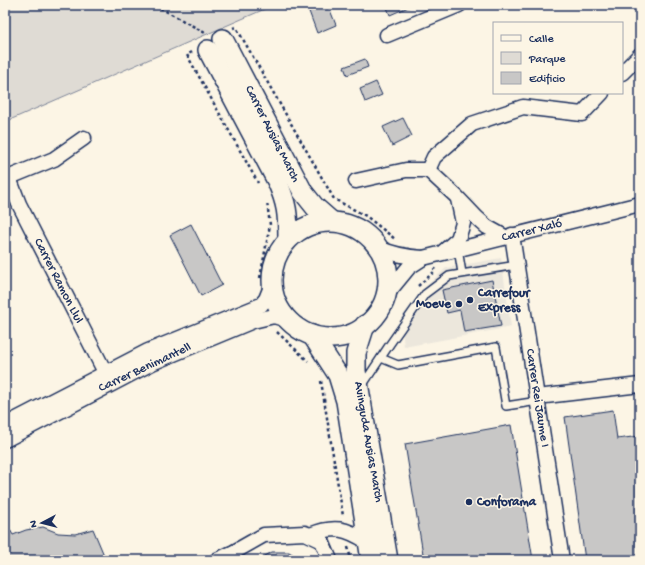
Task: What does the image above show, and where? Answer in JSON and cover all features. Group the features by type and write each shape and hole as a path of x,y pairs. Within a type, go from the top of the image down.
{"main road":[{"name":"Carrer Ausias March","path":"218,38 303,192 315,207 331,222"},
{"name":"Carrer Ausias March","path":"218,38 284,198 287,208 288,240"},
{"path":"331,222 345,224 358,229 370,237 379,248 386,263 388,279 386,295 374,317 354,332 340,337 312,335 290,321 281,310 275,297 272,284 276,260 281,249 288,240 297,232 308,226 331,222"},
{"name":"Avinguda Ausias March","path":"365,325 356,353 356,371 388,560"},
{"name":"Avinguda Ausias March","path":"312,335 338,375 346,401 371,560"}],"street":[{"path":"387,35 459,5"},
{"path":"623,72 640,55"},
{"path":"356,181 431,163 472,124 523,107 582,114 601,94"},
{"path":"7,179 54,159 84,138"},
{"path":"431,163 457,197 476,218 486,227 509,236"},
{"name":"Carrer Ramon Llul","path":"7,179 108,378"},
{"path":"432,256 458,239 463,223 457,197"},
{"name":"Carrer Xaló","path":"386,295 409,267 432,256 640,204"},
{"name":"Carrer Rei Jaume I","path":"509,236 517,265 562,560"},
{"name":"Carrer Xaló","path":"379,248 391,254 405,257 432,256"},
{"name":"Carrer Benimantell","path":"5,440 148,352 261,305 266,299 272,284"},
{"name":"Carrer Benimantell","path":"5,425 108,378 152,363 252,321 274,316 290,321"},
{"path":"537,399 640,385"},
{"path":"310,535 324,529 336,529 354,533 368,542"},
{"path":"217,560 264,535 305,533 322,541 330,560"}],"lane":[{"path":"458,249 462,274"},
{"path":"359,391 426,294 449,276 517,265"},
{"path":"381,358 398,365 496,347 506,406 537,399"}],"path":[{"path":"155,5 218,38 236,27 334,199 366,216 395,239 402,240"},
{"path":"416,288 420,282 435,271 432,256"}],"shaded area":[{"name":"Moeve","path":"501,258 511,327 404,347 401,318 422,290 446,268"}],"green space":[{"path":"5,5 274,5 5,122"}],"building":[{"path":"328,5 336,25 317,33 307,6"},
{"path":"386,5 413,5 390,15"},
{"path":"365,59 368,67 347,75 344,67"},
{"path":"376,82 382,95 365,102 360,89"},
{"path":"403,118 412,136 392,146 383,127"},
{"path":"191,224 222,285 201,296 170,235"},
{"name":"Carrefour Express","path":"492,280 501,326 464,332 460,310 447,313 442,290"},
{"path":"613,410 617,439 640,436 640,560 585,560 565,417"},
{"name":"Conforama","path":"511,425 533,560 424,560 405,444"},
{"path":"43,527 58,533 75,534 93,529 106,560 5,560 5,530 9,528 13,535 26,530"},
{"path":"272,552 289,552 302,560 258,560"}],"place":[{"name":"Carrefour Express","path":"470,300"},
{"name":"Moeve","path":"459,304"},
{"name":"Conforama","path":"469,502"}]}
